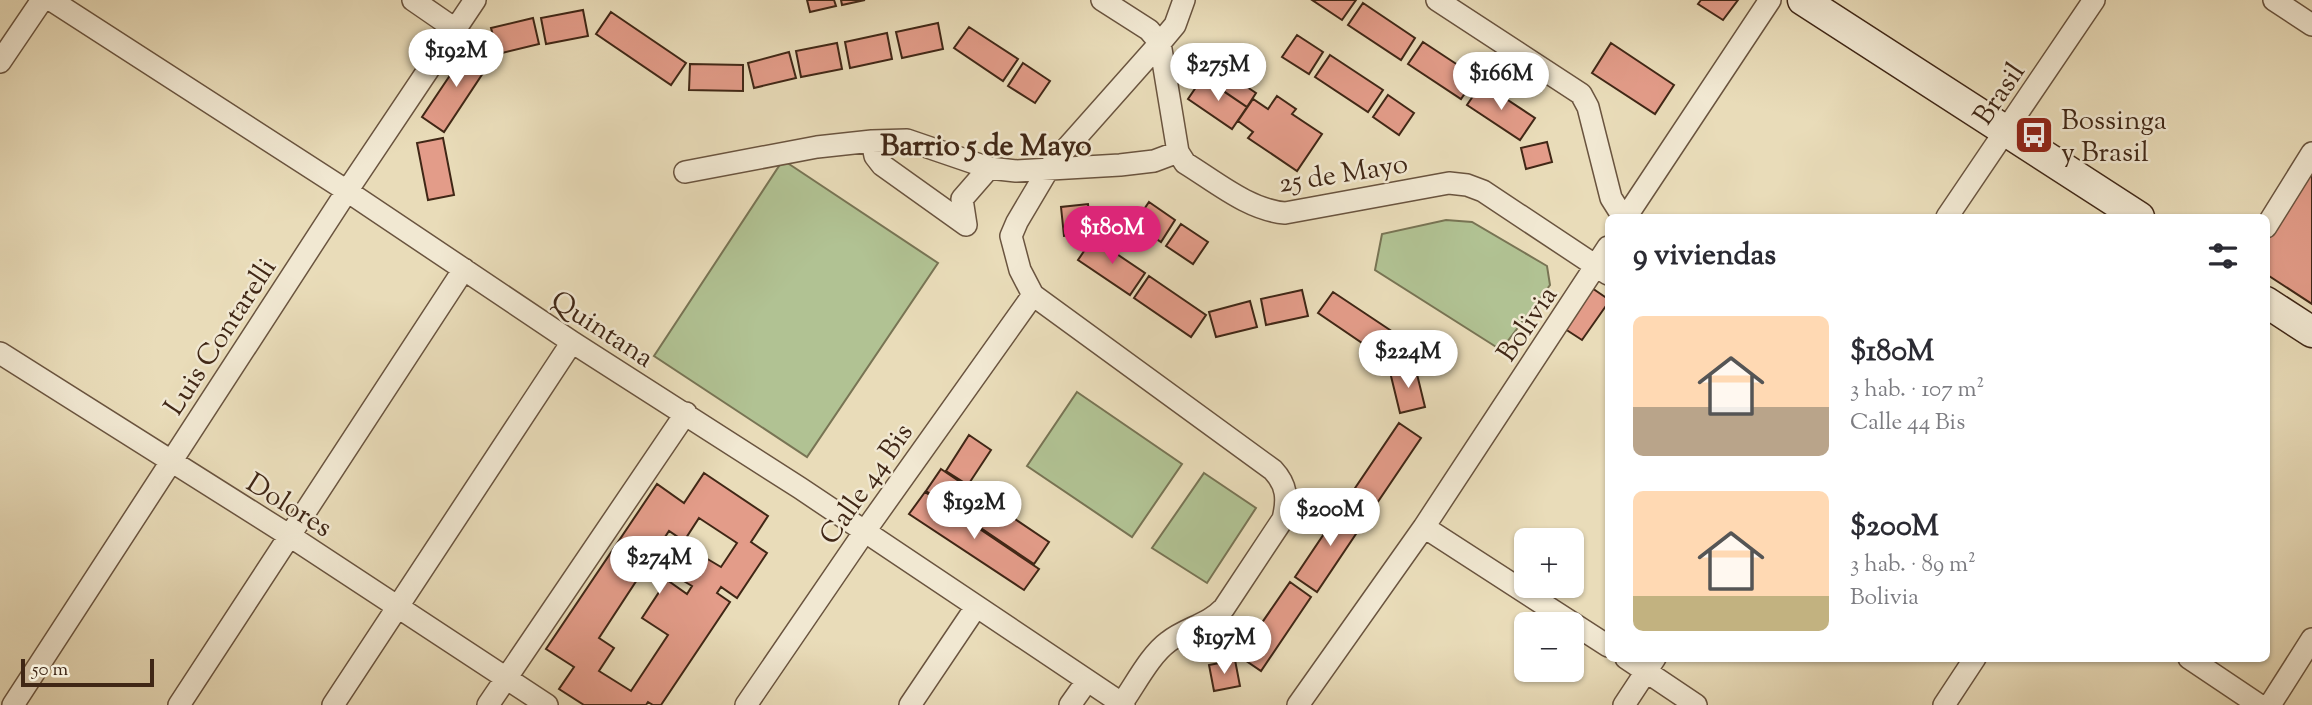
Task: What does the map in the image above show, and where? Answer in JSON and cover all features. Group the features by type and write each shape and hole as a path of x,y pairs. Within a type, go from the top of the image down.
{"main road":[{"path":"1803,0 2133,214"},
{"path":"2270,305 2312,332"}],"street":[{"path":"0,62 42,0"},
{"name":"Quintana","path":"51,0 347,191 572,342 686,413 1123,704"},
{"path":"412,0 455,29"},
{"name":"Luis Contarelli","path":"13,705 347,191 475,0"},
{"path":"685,172 817,147 872,141 906,140 989,168 1016,171 1121,165 1154,161 1178,152 1160,43 1149,30 1102,0"},
{"path":"1123,704 1168,641 1215,618 1224,608 1283,519 1286,493 1283,481 1273,470 1033,295 1020,270 1012,236 1017,222 1049,168 1175,25 1184,0"},
{"path":"1437,0 1581,94 1588,107 1611,198 1622,214"},
{"path":"1626,214 1770,0"},
{"name":"Brasil","path":"1949,214 2094,0"},
{"path":"2274,0 2312,25"},
{"path":"872,141 875,156 882,165 966,225 962,200 989,168"},
{"name":"25 de Mayo","path":"1178,152 1185,163 1268,212 1285,214 1449,183 1467,185 1483,191 1602,270"},
{"path":"2270,221 2312,153"},
{"path":"179,705 464,269"},
{"name":"Bolivia","path":"1298,705 1602,270"},
{"name":"Calle 44 Bis","path":"746,705 865,531 1033,295"},
{"path":"333,705 572,342"},
{"name":"Dolores","path":"0,353 290,536 547,705"},
{"path":"488,705 686,413"},
{"path":"1424,527 1605,644"},
{"path":"910,705 976,607"},
{"path":"2270,705 2312,639"},
{"path":"1944,705 1972,662"},
{"path":"2195,662 2259,705"},
{"path":"1624,705 1650,664 1696,705"},
{"path":"1070,705 1087,681"}],"green space":[{"path":"783,160 938,263 807,457 654,356"},
{"path":"1446,220 1472,222 1547,266 1550,285 1501,350 1375,270 1382,234"},
{"path":"1077,392 1182,464 1132,537 1027,466"},
{"path":"1204,473 1256,508 1207,583 1152,548"}],"building":[{"path":"807,0 834,0 836,6 810,12"},
{"path":"841,0 865,0 842,5"},
{"path":"1312,0 1356,0 1342,20"},
{"path":"1701,0 1738,0 1723,20 1698,4"},
{"path":"1363,3 1415,38 1401,60 1348,25"},
{"path":"583,10 588,36 546,44 541,18"},
{"path":"611,12 686,63 671,85 596,34"},
{"path":"533,18 539,44 498,54 491,28"},
{"path":"938,23 943,49 902,58 896,32"},
{"path":"969,27 1018,59 1003,81 954,48"},
{"path":"887,33 892,59 850,68 845,42"},
{"path":"1297,35 1323,52 1309,74 1282,57"},
{"path":"1423,42 1476,77 1461,99 1408,64"},
{"path":"837,43 842,69 801,77 796,51"},
{"path":"1611,43 1674,85 1655,114 1592,73"},
{"path":"469,47 491,61 444,132 422,117"},
{"path":"789,52 796,78 754,88 748,63"},
{"path":"1330,55 1383,90 1368,112 1315,77"},
{"path":"1023,63 1050,81 1035,103 1008,86"},
{"path":"690,64 743,65 743,91 689,90"},
{"path":"1214,65 1256,93 1247,107 1204,78"},
{"path":"1203,77 1247,107 1232,129 1188,99"},
{"path":"1482,83 1535,118 1520,140 1467,105"},
{"path":"1388,95 1414,113 1399,135 1373,117"},
{"path":"1277,96 1296,109 1292,114 1322,134 1297,171 1248,138 1253,132 1238,121 1253,99 1268,109"},
{"path":"443,138 454,195 428,200 417,143"},
{"path":"1547,142 1552,162 1526,169 1521,148"},
{"path":"2312,171 2312,304 2270,277 2270,236"},
{"path":"1149,202 1175,220 1161,242 1134,224"},
{"path":"1088,204 1091,233 1064,236 1061,207"},
{"path":"1181,224 1208,242 1193,264 1166,246"},
{"path":"1093,238 1145,273 1130,295 1078,260"},
{"path":"1149,276 1206,315 1191,337 1134,298"},
{"path":"1589,286 1605,297 1605,307 1582,340 1562,327"},
{"path":"1302,290 1308,316 1266,325 1261,299"},
{"path":"1333,292 1408,342 1393,364 1318,313"},
{"path":"1250,301 1257,327 1216,337 1209,312"},
{"path":"1415,366 1425,407 1400,413 1390,372"},
{"path":"1399,423 1421,438 1369,515 1347,500"},
{"path":"969,435 991,450 968,485 946,471"},
{"path":"941,469 1049,542 1034,564 926,491"},
{"path":"704,473 768,516 751,542 767,553 737,598 721,587 717,593 730,602 661,705 648,702 646,705 584,705 559,689 574,667 546,649 657,484 684,503","holes":["699,518 737,543 721,567 689,548 672,574 692,586 687,594 667,580 642,618 668,635 631,691 599,671 614,648 599,638 669,531 684,541"]},
{"path":"925,492 1039,569 1024,590 909,514"},
{"path":"1344,504 1366,519 1317,592 1295,577"},
{"path":"1290,582 1311,597 1261,671 1239,656"},
{"path":"1235,660 1240,686 1214,691 1209,665"}],"place":[{"name":"Bossinga y Brasil","path":"2034,135"}],"district":[{"name":"Barrio 5 de Mayo","path":"986,145"}]}
